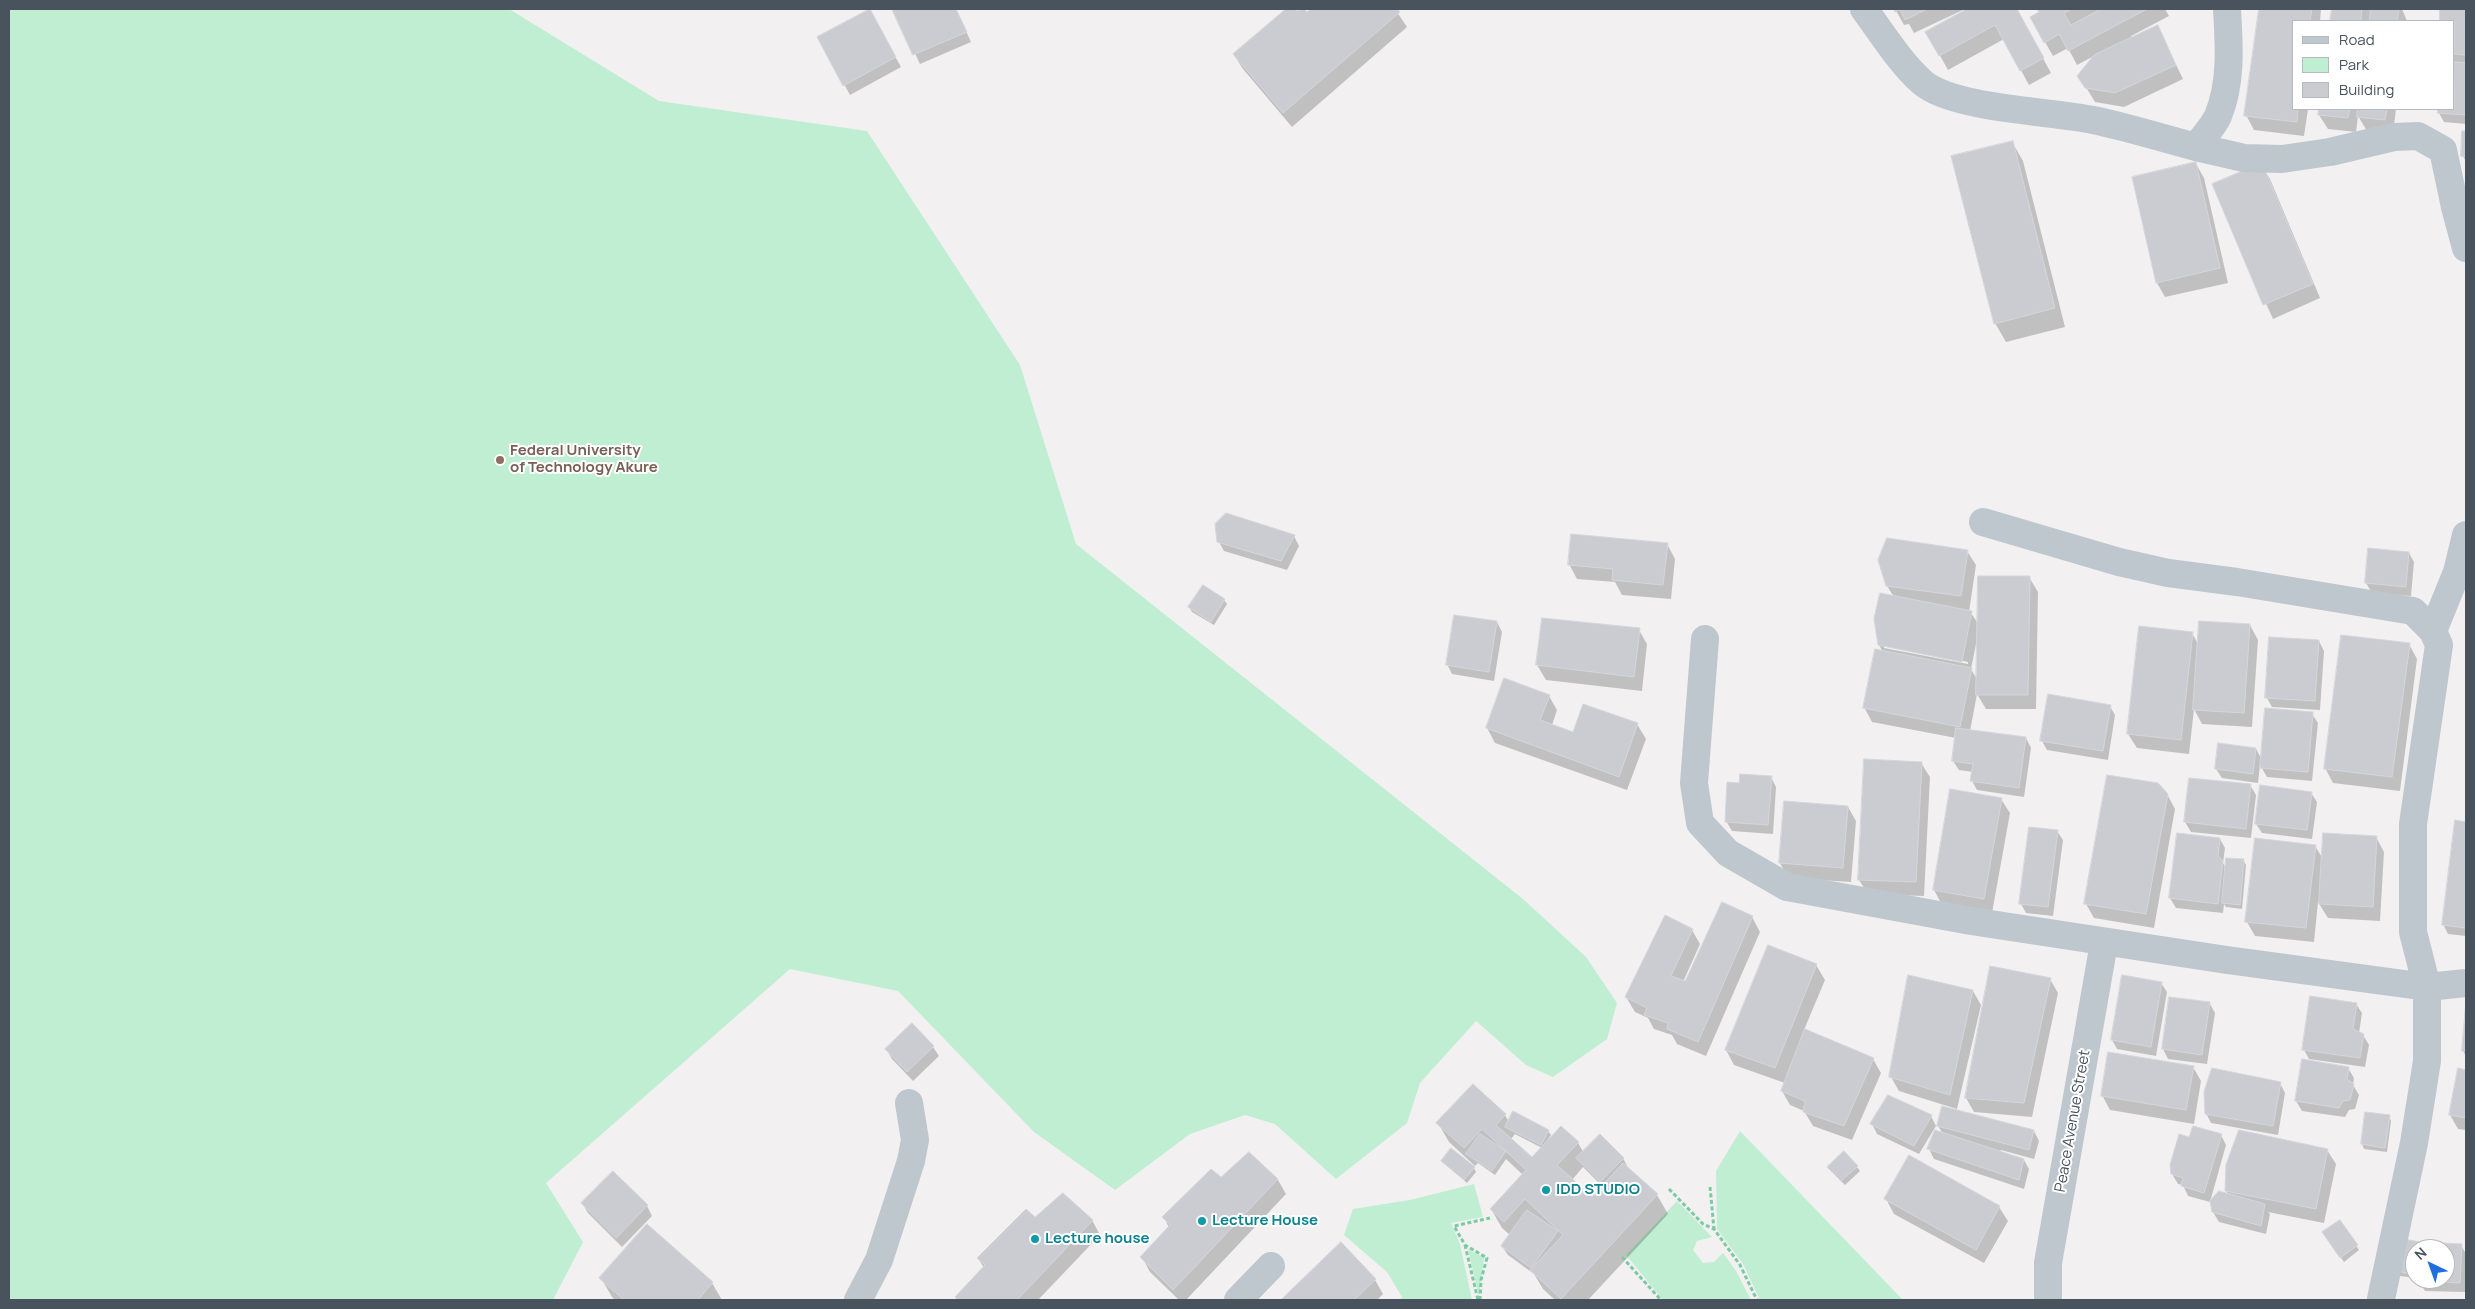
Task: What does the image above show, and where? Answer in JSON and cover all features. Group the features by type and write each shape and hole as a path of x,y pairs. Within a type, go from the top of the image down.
{"street":[{"path":"1864,9 1910,69 1924,84 1942,93 1972,102 2093,120 2244,158 2282,160 2330,152 2394,137 2418,136 2443,150 2454,207 2466,248"},
{"path":"2196,147 2217,116 2227,86 2229,51 2227,9"},
{"path":"1983,522 2119,562 2168,573 2237,582 2413,611 2433,631 2439,645 2413,824 2413,932 2428,987 2427,1061 2414,1143 2382,1300"},
{"path":"2433,631 2457,572 2466,535"},
{"path":"1705,639 1694,783 1700,823 1728,853 1787,887 2104,943 2428,987 2466,983"},
{"name":"Peace Avenue Street","path":"2048,1300 2048,1263 2104,943"},
{"path":"858,1300 879,1260 911,1161 915,1140 909,1103"},
{"path":"1238,1300 1271,1266"}],"path":[{"path":"1710,1187 1714,1230"},
{"path":"1669,1189 1703,1224 1714,1230 1740,1264 1757,1300"},
{"path":"1479,1300 1465,1245 1454,1226 1490,1218"},
{"path":"1465,1245 1487,1258 1481,1280 1479,1300"},
{"path":"1622,1257 1662,1300"}],"green space":[{"name":"Federal University of Technology Akure","path":"9,9 509,9 659,101 867,131 1020,365 1076,544 1523,899 1586,957 1617,1003 1607,1039 1553,1077 1526,1065 1476,1021 1420,1083 1407,1123 1336,1179 1275,1124 1245,1115 1190,1134 1115,1190 1034,1132 898,991 790,969 546,1183 583,1242 553,1300 9,1300"},
{"path":"1740,1131 1903,1300 1760,1300 1743,1264 1717,1229 1716,1171"},
{"path":"1474,1184 1483,1217 1451,1223 1460,1244 1472,1300 1400,1300 1402,1297 1387,1272 1344,1235 1353,1209 1410,1200"},
{"path":"1677,1201 1712,1237 1697,1241 1693,1250 1703,1263 1714,1262 1723,1253 1736,1271 1751,1300 1663,1300 1626,1255"},
{"path":"1468,1249 1484,1258 1479,1297"}],"building":[{"path":"870,9 896,57 843,86 817,37"},
{"path":"892,9 956,9 967,32 913,55"},
{"path":"1286,9 1294,9 1296,11 1304,9 1307,12 1311,9 1397,9 1400,12 1283,113 1233,54"},
{"path":"1900,9 1927,9 1905,20"},
{"path":"1967,9 2017,9 2044,58 2020,71 1995,25 1939,56 1925,32"},
{"path":"2037,9 2072,9 2064,13 2071,25 2101,9 2147,9 2068,51 2059,34 2044,43 2030,17 2039,12"},
{"path":"2259,9 2312,9 2310,20 2292,20 2292,110 2298,110 2297,122 2244,116"},
{"path":"2332,9 2362,9 2361,20 2330,20"},
{"path":"2362,9 2399,9 2397,20 2369,20 2371,10"},
{"path":"2440,9 2466,9 2466,55 2455,54 2455,20 2440,20"},
{"path":"2158,25 2176,65 2115,93 2085,88 2077,76 2094,55"},
{"path":"2455,62 2466,63 2466,115 2437,113 2438,110 2455,110"},
{"path":"2319,110 2350,110 2348,118 2318,115"},
{"path":"2358,110 2387,110 2385,120 2357,117"},
{"path":"2462,131 2466,131 2466,157 2461,156"},
{"path":"2013,141 2055,308 1994,324 1951,156"},
{"path":"2196,162 2220,268 2156,283 2132,177"},
{"path":"2262,163 2313,284 2263,305 2212,184"},
{"path":"1226,513 1295,535 1281,561 1217,542 1215,524"},
{"path":"1571,534 1668,543 1663,585 1612,580 1613,569 1568,565"},
{"path":"1887,538 1968,550 1961,596 1886,586 1878,560"},
{"path":"2368,548 2409,552 2406,587 2365,583"},
{"path":"1978,576 2030,576 2028,695 1976,695"},
{"path":"1203,585 1225,599 1211,622 1188,607"},
{"path":"1880,593 1972,611 1962,662 1878,645 1874,619"},
{"path":"1454,615 1497,621 1489,672 1446,665"},
{"path":"1542,618 1640,628 1634,677 1536,665"},
{"path":"2199,621 2250,624 2244,713 2193,710"},
{"path":"2139,626 2193,632 2181,740 2127,734"},
{"path":"2341,635 2410,643 2392,777 2324,769"},
{"path":"2269,637 2319,640 2315,701 2265,698"},
{"path":"1875,649 1972,668 1960,727 1863,708"},
{"path":"1504,678 1550,695 1540,720 1573,732 1583,704 1638,723 1619,777 1486,728"},
{"path":"2048,694 2111,705 2103,751 2040,741"},
{"path":"2265,708 2313,712 2308,772 2260,768"},
{"path":"1956,728 2026,737 2019,788 1970,781 1973,764 1952,761"},
{"path":"2218,743 2256,748 2253,774 2215,769"},
{"path":"1864,759 1922,762 1916,882 1858,880"},
{"path":"1740,774 1772,776 1768,825 1725,822 1727,782 1739,783"},
{"path":"2107,775 2158,783 2168,794 2146,914 2084,904"},
{"path":"2189,778 2251,784 2246,829 2184,822"},
{"path":"2260,785 2312,792 2307,830 2255,824"},
{"path":"1950,789 2002,798 1984,899 1933,890"},
{"path":"1784,801 1848,806 1843,868 1779,863"},
{"path":"2455,820 2466,822 2466,928 2442,925"},
{"path":"2029,827 2058,830 2048,907 2019,904"},
{"path":"2177,833 2220,838 2218,856 2223,861 2218,904 2169,898"},
{"path":"2323,833 2377,836 2373,907 2319,904"},
{"path":"2255,838 2316,845 2306,928 2245,922"},
{"path":"2226,858 2244,859 2240,905 2222,903"},
{"path":"1722,902 1753,916 1698,1042 1667,1029 1668,1023 1644,1015 1647,1008 1625,997 1665,915 1693,929 1671,976 1685,981"},
{"path":"1768,945 1817,964 1775,1068 1725,1050"},
{"path":"1990,966 2051,978 2024,1103 1965,1098"},
{"path":"1908,975 1973,990 1950,1095 1889,1077"},
{"path":"2122,975 2162,982 2151,1047 2111,1040"},
{"path":"2310,996 2357,1003 2353,1029 2364,1034 2360,1058 2302,1050"},
{"path":"2169,997 2210,1002 2202,1055 2162,1049"},
{"path":"2466,1000 2466,1051 2462,1051"},
{"path":"912,1023 934,1046 907,1072 885,1049"},
{"path":"1805,1029 1874,1058 1844,1126 1803,1112 1805,1101 1781,1091"},
{"path":"2108,1052 2194,1066 2186,1110 2101,1096"},
{"path":"2302,1059 2349,1067 2347,1079 2354,1084 2350,1100 2343,1101 2339,1108 2295,1101"},
{"path":"2212,1068 2281,1082 2273,1126 2205,1114 2204,1092"},
{"path":"2458,1068 2466,1070 2466,1118 2449,1115"},
{"name":"IDD STUDIO","path":"1473,1084 1506,1114 1496,1125 1532,1157 1561,1126 1579,1142 1557,1165 1592,1197 1623,1163 1658,1194 1561,1299 1530,1270 1563,1235 1525,1199 1504,1222 1490,1209 1526,1170 1482,1129 1464,1148 1436,1123"},
{"path":"1888,1095 1932,1115 1914,1146 1870,1124"},
{"path":"1942,1106 2034,1130 2029,1150 1937,1126"},
{"path":"1513,1111 1549,1130 1541,1145 1505,1127"},
{"path":"2365,1112 2390,1115 2385,1148 2361,1144"},
{"path":"2193,1126 2222,1134 2204,1193 2181,1186 2183,1178 2171,1174 2170,1165 2179,1134 2189,1137"},
{"path":"1935,1130 2024,1159 2019,1180 1927,1149"},
{"path":"2239,1130 2328,1149 2316,1209 2225,1191 2226,1165"},
{"path":"1480,1134 1506,1151 1492,1171 1466,1154"},
{"path":"1600,1134 1624,1158 1600,1182 1576,1158"},
{"path":"1451,1148 1475,1167 1464,1180 1441,1161"},
{"path":"1844,1151 1858,1166 1841,1181 1827,1167"},
{"name":"Lecture House","path":"1249,1152 1278,1179 1173,1290 1140,1257 1170,1225 1162,1217 1211,1169 1221,1177"},
{"path":"1909,1155 2000,1206 1976,1250 1884,1199"},
{"path":"613,1171 648,1205 616,1238 581,1203"},
{"path":"2219,1191 2265,1204 2261,1226 2212,1212 2210,1201"},
{"name":"Lecture house","path":"1063,1193 1093,1220 1017,1300 958,1300 955,1297 985,1265 977,1258 1026,1209 1035,1217"},
{"path":"1527,1210 1558,1231 1531,1268 1501,1246"},
{"path":"2340,1220 2358,1245 2340,1258 2322,1232"},
{"path":"647,1224 713,1282 698,1300 624,1300 599,1278"},
{"path":"2403,1239 2405,1239 2405,1273 2397,1271"},
{"name":"Lecture House","path":"1341,1242 1376,1279 1354,1300 1281,1300"},
{"path":"2455,1244 2462,1244 2460,1283 2455,1283"}],"place":[{"name":"Federal University of Technology Akure","path":"500,460"},
{"name":"IDD STUDIO","path":"1546,1190"},
{"name":"Lecture House","path":"1202,1221"},
{"name":"Lecture house","path":"1035,1239"}]}
